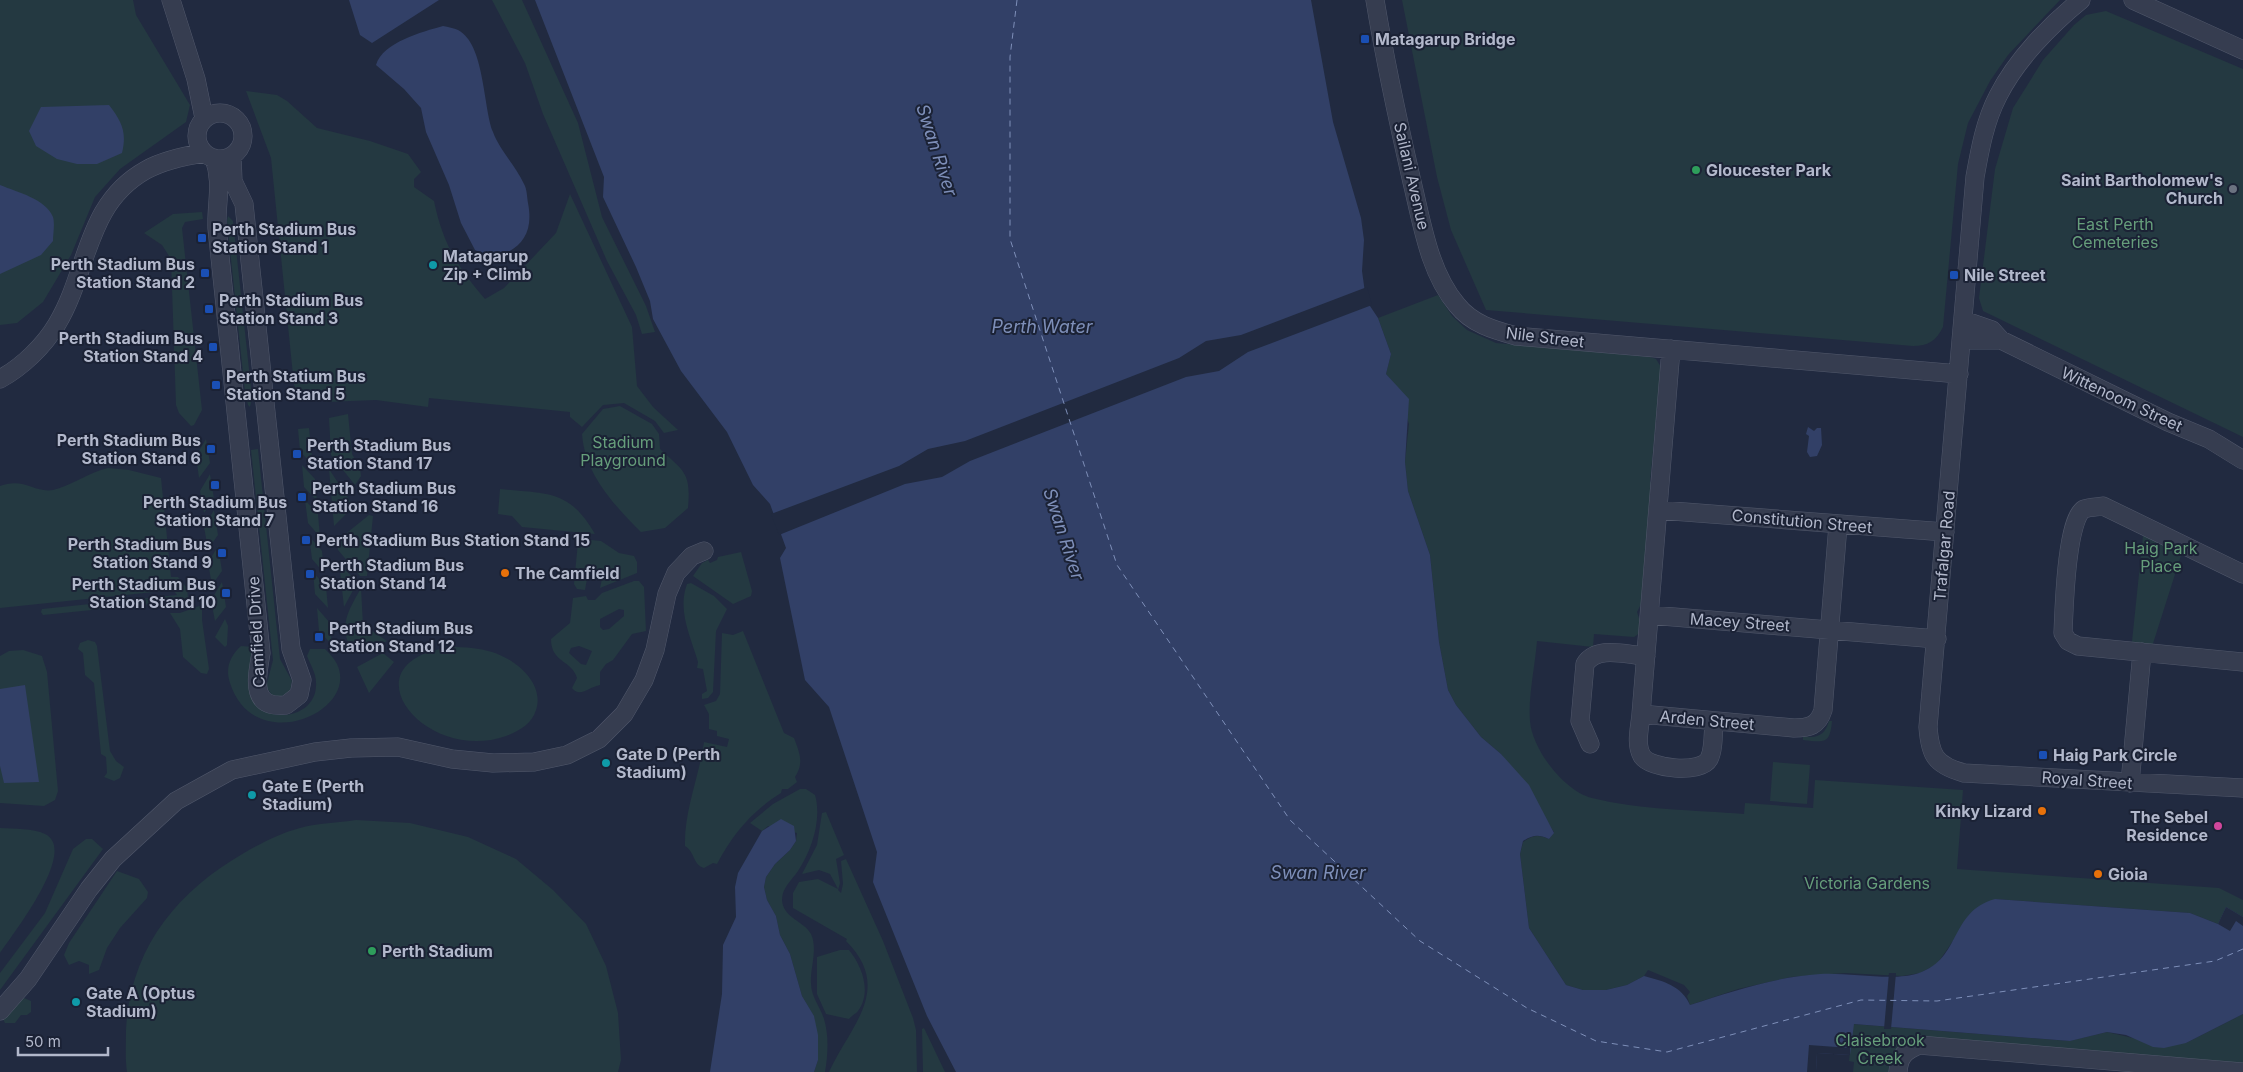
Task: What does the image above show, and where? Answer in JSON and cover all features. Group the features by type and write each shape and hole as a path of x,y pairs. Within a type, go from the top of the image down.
{"street":[{"path":"171,0 196,80 200,126 199,147 209,156"},
{"name":"Sailani Avenue","path":"1375,0 1384,57 1411,177 1438,276 1458,307 1472,319 1490,329"},
{"name":"Trafalgar Road","path":"1935,758 1929,747 1928,727 1975,177 1981,144 1998,95 2017,68 2080,0"},
{"path":"2133,0 2243,50"},
{"path":"196,80 220,106 223,112"},
{"path":"0,379 34,352 57,325 97,223 106,206 131,179 162,163 216,112 223,112 236,118 243,131 241,145 232,156 209,156 162,163"},
{"name":"Camfield Drive","path":"209,156 220,180 216,207 217,228 261,653 256,685 263,700 270,704 286,705 299,695 302,680 291,650 244,204 234,180 232,156"},
{"name":"Nile Street","path":"1490,329 1516,336 1959,374"},
{"name":"Wittenoom Street","path":"1963,331 1992,330 2000,340 2168,422 2209,439 2243,460"},
{"name":"Arden Street","path":"1671,349 1641,714 1794,728 1808,728 1816,723 1823,710 1838,524"},
{"path":"2243,574 2103,506 2084,510 2074,520 2070,539 2063,633 2068,641 2078,646 2243,662"},
{"name":"Constitution Street","path":"1659,510 1945,532"},
{"path":"0,1011 28,980 89,889 113,859 176,801 232,770 315,752 351,748 398,747 452,759 493,763 534,762 567,755 599,739 624,714 644,680 655,650 667,594 676,573 692,556 704,551"},
{"name":"Macey Street","path":"1650,615 1936,639"},
{"path":"2130,783 2142,652"},
{"path":"1590,744 1580,721 1585,664 1589,657 1598,653 1646,656"},
{"path":"1641,714 1638,748 1643,758 1652,764 1695,768 1705,765 1710,758 1714,720"},
{"name":"Royal Street","path":"1935,758 1945,766 1964,772 2243,788"},
{"path":"1898,1072 1898,1061 1905,1050 1919,1045 2243,1072"}],"green space":[{"path":"0,0 133,0 136,15 190,105 186,122 120,169 95,197 71,255 43,302 17,323 0,325"},
{"path":"492,0 522,0 578,123 602,217 646,306 655,332 642,334 636,315 607,261 543,114 525,63"},
{"name":"Gloucester Park","path":"1402,0 2060,0 2008,55 1990,81 1968,123 1958,164 1943,327 1931,342 1913,346 1486,310 1451,230 1437,177"},
{"name":"East Perth Cemeteries","path":"2106,11 2243,69 2243,437 1983,311 1979,298 1995,169 2013,108 2043,60 2074,25 2086,15"},
{"path":"246,91 277,95 287,101 317,128 370,141 408,154 421,172 414,179 414,187 434,201 442,230 452,254 466,276 485,299 504,288 556,233 570,194 632,327 637,386 653,407 678,430 664,433 655,421 624,403 603,405 582,427 570,417 570,412 429,398 428,407 376,400 326,402 318,395 301,397 294,385 271,158"},
{"path":"202,212 203,219 185,222 182,228 202,410 194,425 191,426 179,413 176,405 171,259 162,245 144,233 173,214"},
{"path":"228,216 233,221 252,397 250,407 245,392"},
{"name":"Victoria Gardens","path":"1438,295 1452,316 1467,330 1496,343 1650,357 1656,359 1661,367 1650,482 1654,482 1644,598 1637,612 1643,631 1634,637 1594,634 1593,647 1537,641 1530,702 1532,732 1543,756 1571,787 1581,794 1592,798 1629,805 1744,814 1745,803 1813,808 1815,780 1963,790 1957,869 2219,888 2243,900 2243,917 2218,924 2190,913 1995,899 1955,938 1937,964 1920,973 1902,976 1845,973 1791,977 1738,989 1690,1005 1687,996 1690,992 1684,985 1648,970 1644,976 1627,985 1606,990 1583,990 1566,985 1529,928 1520,854 1523,842 1539,836 1549,839 1554,832 1501,754 1481,737 1456,705 1448,690 1439,642 1430,555 1408,491 1405,462 1409,424 1396,386 1386,374 1391,354 1378,318"},
{"name":"Stadium Playground","path":"620,406 652,424 659,434 660,449 681,469 687,480 688,508 665,528 641,532 602,487 584,449 582,434 603,409"},
{"path":"348,414 352,454 360,468 361,476 355,485 331,455 329,418"},
{"path":"309,428 313,466 300,451 298,429"},
{"path":"206,439 210,463 199,478 196,456"},
{"path":"258,449 280,659 292,681 290,691 280,697 272,695 266,687 273,660 251,450"},
{"path":"302,465 315,479 317,501 304,487"},
{"path":"108,468 129,470 161,478 171,577 178,577 187,588 188,598 180,601 43,615 42,609 177,595 173,590 0,608 0,486 16,483 53,490"},
{"path":"329,469 352,504 351,509 334,526"},
{"path":"210,474 214,499 204,513 200,491"},
{"path":"500,489 555,496 566,501 585,519 595,534 522,527 512,516 498,514"},
{"path":"305,500 318,514 320,537 308,523"},
{"path":"214,510 218,535 208,549 204,527"},
{"path":"369,515 373,516 367,576 360,576 338,550 338,540"},
{"name":"Haig Park Place","path":"2144,526 2184,546 2150,653 2131,651"},
{"path":"309,536 322,551 324,573 312,559"},
{"path":"582,539 601,541 619,553 634,556 637,562 637,573 600,588 603,574 599,570 594,571 587,579 585,590 577,589 574,584 578,542"},
{"path":"218,546 222,571 212,585 208,563"},
{"path":"741,552 752,591 751,596 733,604 693,576 702,563 708,560 710,563 717,560 718,557"},
{"path":"339,562 357,583 344,607"},
{"path":"313,572 326,587 328,608 315,594"},
{"path":"634,581 639,581 644,587 646,631 632,634 613,660 606,664 600,672 600,685 578,692 572,688 577,678 574,672 554,653 551,639 570,623 573,598 586,596 588,600 595,600 602,593","holes":["619,609 624,610 624,616 609,629 603,630 600,627 600,619","579,646 592,651 586,665 581,664 569,653 571,648"]},
{"path":"222,582 226,607 215,621 211,600"},
{"path":"691,583 714,596 727,609 716,631 713,692 708,698 702,699 702,694 707,691 703,669 697,668 698,662 684,614 684,594 687,584"},
{"path":"361,588 363,625 387,641 369,650 354,652 346,635 345,627 352,604"},
{"path":"202,605 202,620 209,669 207,674 201,673 183,657 180,629 170,613 180,613"},
{"path":"317,608 330,623 332,645 319,631"},
{"path":"225,619 228,626 227,645 225,647 215,637"},
{"path":"743,631 784,733 794,738 800,763 795,777 797,782 788,789 782,789 781,793 752,815 737,833 717,864 713,863 704,868 698,864 685,846 689,807 704,742 727,747 729,739 717,736 717,731 709,729 709,714 704,705 716,701 720,694 722,633 733,635"},
{"path":"88,640 95,642 97,646 110,751 116,761 124,767 120,778 114,781 104,777 107,773 106,757 101,754 94,683 85,675 83,653 78,649 80,643"},
{"path":"241,646 254,647 261,709 279,715 289,715 298,712 311,701 315,692 316,679 307,656 310,649 325,649 337,664 340,682 333,698 320,711 301,720 280,723 260,718 242,706 230,683 228,667 234,654"},
{"path":"451,647 472,648 492,652 501,655 518,666 532,682 538,700 534,715 528,723 506,736 476,741 448,736 424,725 407,708 399,689 402,671 419,656"},
{"path":"23,650 42,656 47,672 58,791 55,800 44,806 0,803 0,656 9,651"},
{"path":"383,653 394,662 369,693 357,667"},
{"path":"1829,721 1832,721 1830,734 1825,740 1803,740 1803,736 1812,737 1823,733"},
{"path":"1773,762 1810,765 1807,804 1770,801"},
{"path":"800,789 806,789 815,795 817,804 816,824 808,854 785,888 782,900 786,911 808,930 813,940 811,988 824,1019 827,1032 825,1072 814,1072 818,1060 814,1017 802,996 790,954 780,935 776,916 767,900 764,887 766,877 775,864 790,850 796,841 797,833 768,826 762,831 750,823 773,804"},
{"path":"826,812 844,855 836,859 840,883 838,890 841,893 843,884 841,861 846,859 883,941 913,1018 916,1030 917,1072 829,1072 863,1007 867,991 867,975 860,959 846,941 847,939 793,908 793,893 799,882 818,879 838,889 830,874 819,870 802,874 817,845 822,813"},
{"name":"Perth Stadium","path":"356,820 410,823 468,837 516,859 553,890 586,924 606,966 618,1013 621,1060 618,1072 127,1072 126,1030 129,1001 137,974 147,949 161,926 178,905 197,886 220,868 271,839 307,826"},
{"path":"0,828 29,830 45,834 53,843 54,857 49,874 40,893 0,953"},
{"path":"86,839 92,839 103,849 0,990 0,973 45,913 73,849"},
{"path":"117,871 139,879 148,892 147,898 120,928 107,948 99,970 89,974 89,965 79,961 69,965 64,955 69,943"},
{"path":"840,950 849,950 854,956 864,979 865,988 862,1004 849,1019 826,1014 817,994 817,957"},
{"path":"24,998 31,1001 31,1012 27,1015 21,1015 15,1023 5,1023 3,1019 5,1016"},
{"name":"Claisebrook Creek","path":"2243,1014 2243,1071 1919,1045 1899,1072 1853,1072 1854,1062 1849,1061 1853,1024 2069,1041 2107,1032 2137,1039 2186,1043"},
{"path":"924,1028 945,1072 923,1072 922,1029"}],"water":[{"path":"349,0 439,0 372,43 360,35"},
{"name":"Perth Water","path":"535,0 1311,0 1333,122 1361,218 1364,240 1362,271 1366,300 1378,318 1391,354 1386,374 1409,399 1405,462 1408,491 1430,555 1439,642 1448,690 1456,705 1481,737 1501,754 1529,785 1554,833 1549,839 1536,836 1523,841 1520,854 1529,928 1566,985 1583,990 1606,990 1627,985 1644,976 1671,985 1682,993 1690,1005 1754,985 1787,978 1820,974 1884,977 1909,976 1933,966 1943,957 1970,914 1980,905 1995,899 2190,913 2218,924 2226,907 2243,917 2243,1014 2186,1043 2164,1048 2153,1047 2126,1035 2107,1032 2070,1041 1854,1024 1850,1055 1817,1053 1816,1072 956,1072 927,1016 873,882 877,852 829,707 805,680 780,558 786,548 770,504 753,485 727,432 681,371 653,319 650,301 603,197 604,177"},
{"path":"443,26 458,30 467,37 473,48 482,77 493,132 525,186 529,214 527,232 518,245 502,255 492,258 475,250 461,223 449,185 426,132 421,108 404,89 376,65 386,50 395,44 414,35"},
{"path":"109,105 124,133 122,153 97,164 77,164 57,159 36,146 29,131 41,107"},
{"path":"0,185 44,205 53,217 54,226 53,241 41,255 0,274"},
{"path":"1808,427 1814,431 1817,428 1821,428 1822,445 1817,456 1810,457 1807,452 1809,436 1806,434"},
{"path":"25,685 39,782 4,783 0,766 0,689"},
{"path":"781,819 794,826 796,841 790,850 775,864 766,877 764,887 767,900 776,916 780,935 790,954 802,996 814,1016 818,1035 818,1060 814,1072 710,1072 722,994 723,945 736,917 735,887 738,873 762,831"}],"pier":[{"path":"1367,287 1372,305 1248,352 1219,371 1186,377 970,461 942,477 905,484 779,535 771,514 899,466 928,449 965,441 1179,358 1206,341 1241,335"},
{"path":"2226,907 2243,917 2243,926 2236,921 2230,931 2218,924"},
{"path":"1889,973 1896,973 1891,1029 1884,1029"},
{"path":"1809,1045 1850,1048 1850,1055 1817,1053 1816,1072 1807,1072"}],"ferry route":[{"path":"1017,0 1010,57 1010,239 1117,565 1290,820 1420,941 1527,1008 1596,1041 1667,1052 1861,1000 1937,1001 2215,961 2243,949"}],"place":[{"name":"Matagarup Bridge","path":"1365,39"},
{"name":"Gloucester Park","path":"1696,170"},
{"name":"Saint Bartholomew's Church","path":"2233,189"},
{"name":"Perth Stadium Bus Station Stand 1","path":"202,238"},
{"name":"Matagarup Zip + Climb","path":"433,265"},
{"name":"Perth Stadium Bus Station Stand 2","path":"205,273"},
{"name":"Nile Street","path":"1954,275"},
{"name":"Perth Stadium Bus Station Stand 3","path":"209,309"},
{"name":"Perth Stadium Bus Station Stand 4","path":"213,347"},
{"name":"Perth Statium Bus Station Stand 5","path":"216,385"},
{"name":"Perth Stadium Bus Station Stand 6","path":"211,449"},
{"name":"Perth Stadium Bus Station Stand 17","path":"297,454"},
{"name":"Perth Stadium Bus Station Stand 7","path":"215,485"},
{"name":"Perth Stadium Bus Station Stand 16","path":"302,497"},
{"name":"Perth Stadium Bus Station Stand 15","path":"306,540"},
{"name":"Perth Stadium Bus Station Stand 9","path":"222,553"},
{"name":"The Camfield","path":"505,573"},
{"name":"Perth Stadium Bus Station Stand 14","path":"310,574"},
{"name":"Perth Stadium Bus Station Stand 10","path":"226,593"},
{"name":"Perth Stadium Bus Station Stand 12","path":"319,637"},
{"name":"Haig Park Circle","path":"2043,755"},
{"name":"Gate D (Perth Stadium)","path":"606,763"},
{"name":"Gate E (Perth Stadium)","path":"252,795"},
{"name":"Kinky Lizard","path":"2042,811"},
{"name":"The Sebel Residence","path":"2218,826"},
{"name":"Gioia","path":"2098,874"},
{"name":"Perth Stadium","path":"372,951"},
{"name":"Gate A (Optus Stadium)","path":"76,1002"}],"water label":[{"name":"Swan River","path":"937,150"},
{"name":"Swan River","path":"1064,534"},
{"name":"Swan River","path":"1318,872"}]}
